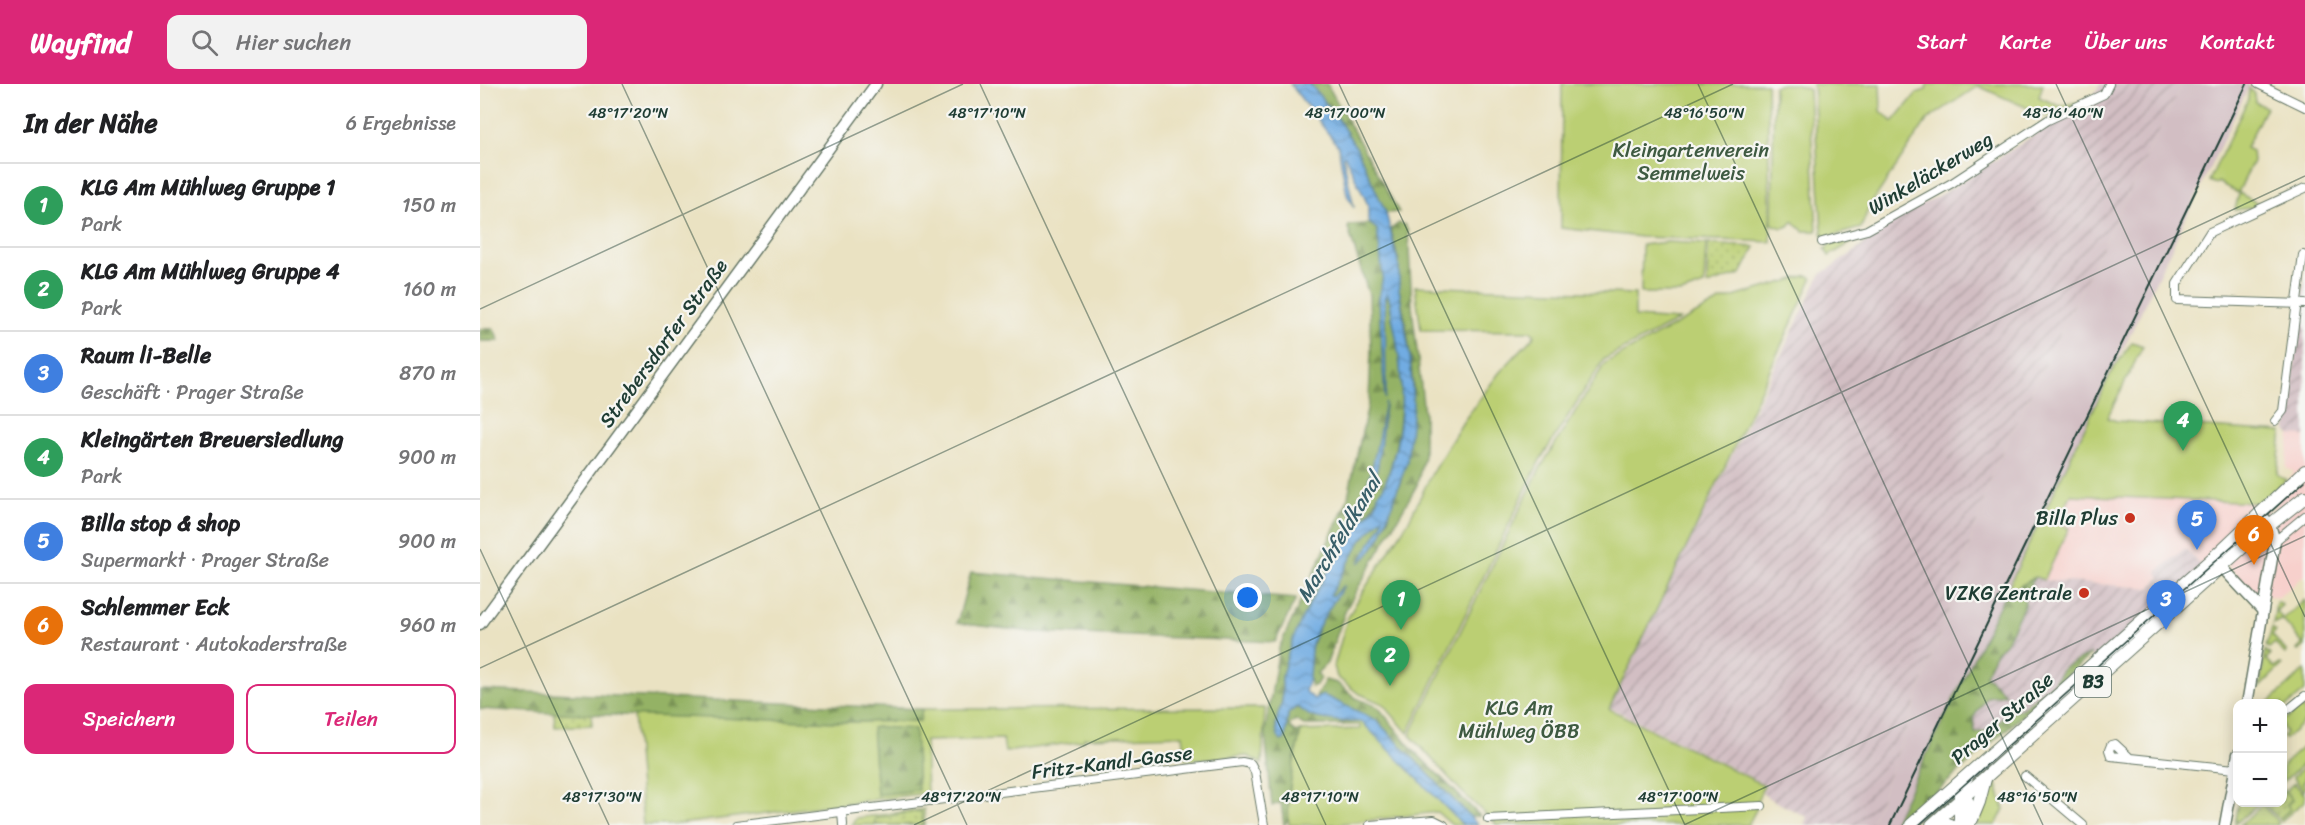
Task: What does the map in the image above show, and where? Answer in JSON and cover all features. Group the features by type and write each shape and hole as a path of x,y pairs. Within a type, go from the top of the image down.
{"main road":[{"name":"Prager Straße","path":"1933,825 2217,562 2260,513 2305,471"},
{"name":"Prager Straße","path":"1911,825 1944,794 2217,562 2252,539 2305,497"},
{"path":"1959,825 1963,782 1971,771"},
{"path":"1968,825 1977,809 1985,779"},
{"path":"1944,794 1962,796 1970,808 1968,825"},
{"path":"1933,825 1943,822 1951,825"}],"street":[{"name":"Strebersdorfer Straße","path":"480,624 876,84"},
{"name":"Winkeläckerweg","path":"1822,242 1867,230 1952,183 2048,120 2104,94 2109,84"},
{"path":"2258,84 2305,107"},
{"path":"2302,304 2177,300 2177,284 2210,232 2305,188"},
{"path":"2275,421 2283,411 2302,304 2303,255"},
{"path":"2248,699 2275,541 2270,525 2260,513"},
{"path":"2275,541 2305,516"},
{"path":"2217,562 2262,610"},
{"path":"2287,710 2305,696"},
{"path":"2130,758 2233,769"},
{"name":"Fritz-Kandl-Gasse","path":"736,825 1242,762 1251,764 1255,772 1264,825"},
{"path":"2025,776 2083,825"},
{"path":"2225,825 2233,780"},
{"path":"1488,819 1762,806"},
{"path":"842,811 843,825"},
{"path":"1370,825 1418,820 1434,820 1444,825"}],"shaded area":[{"path":"2101,84 2182,84 1994,469 1948,612 1870,825 1804,825 1807,817 1762,793 1766,785 1609,707 1820,275 1861,247 1882,226 1952,188 2051,124 2093,106 2095,92"},
{"path":"2182,84 2250,84 1892,825 1870,825 1948,612 1994,469"},
{"path":"2305,275 2304,436 2290,435 2286,431"},
{"path":"2290,435 2305,435 2305,575 2278,598 2252,592 2222,558 2207,572 2185,548 2157,572 2160,577 2150,588 2044,580 2068,528 2058,523 2071,495 2260,503 2270,513 2294,472 2286,468"},
{"path":"2185,548 2207,572 2101,667 2090,654 2064,667 2053,683 2019,710 2009,711 1991,730 1975,734 1972,718 1988,697 2005,693 1984,675 1996,652 2005,644 2024,595 2035,577 2044,580 2150,588 2160,578 2157,572"}],"green space":[{"path":"1310,84 1327,84 1399,212 1386,213 1357,149 1336,116"},
{"name":"Kleingartenverein Semmelweis","path":"1562,84 1767,84 1771,242 1641,237 1561,228"},
{"path":"1795,84 1809,90 1817,231 1803,231 1793,221 1789,226 1782,228 1772,224 1774,86"},
{"path":"1813,84 1880,84 1881,111 1893,122 1917,93 1926,90 1927,84 2043,84 2039,97 2059,106 2078,102 2081,104 2048,117 1978,86 1927,120 1869,207 1861,228 1824,238"},
{"path":"2249,88 2254,94 2255,102 2266,107 2246,148 2252,151 2253,161 2238,193 2218,182 2216,184 2209,181 2248,99"},
{"path":"2239,193 2263,206 2235,210"},
{"path":"1399,223 1405,225 1408,231 1412,306 1424,413 1424,456 1417,485 1346,609 1327,663 1317,673 1320,678 1316,685 1311,687 1309,661 1316,634 1329,608 1344,586 1333,596 1330,595 1361,541 1383,516 1382,525 1361,562 1388,520 1394,496 1400,485 1410,436 1413,384 1407,330 1399,289 1399,265 1391,229"},
{"path":"1370,224 1377,229 1383,255 1383,282 1379,299 1385,399 1384,311 1387,293 1397,341 1402,384 1399,427 1383,489 1363,519 1378,465 1385,406 1373,466 1358,512 1282,676 1282,700 1276,726 1287,729 1288,714 1298,707 1313,717 1343,723 1343,725 1304,725 1296,720 1289,726 1295,733 1301,731 1290,785 1288,818 1284,825 1281,802 1272,806 1265,732 1279,648 1347,501 1369,400 1371,351 1369,295 1348,228 1349,225"},
{"path":"1858,236 1859,238 1829,256 1825,249 1832,243"},
{"path":"1667,242 1706,244 1704,285 1681,293 1641,293 1642,245"},
{"path":"1708,244 1755,247 1741,274 1707,285"},
{"name":"KLG Am Mühlweg ÖBB","path":"1808,275 1812,279 1609,709 1764,785 1757,801 1758,806 1748,825 1497,825 1462,792 1410,735 1539,470 1605,363 1720,301"},
{"path":"1415,286 1635,294 1635,317 1679,320 1604,359 1540,460 1408,733 1383,704 1358,693 1337,677 1334,666 1347,619 1408,522 1433,471 1463,422 1499,373 1535,335 1530,331 1421,330"},
{"path":"480,329 494,329 499,341 480,341"},
{"path":"2132,342 2143,346 2107,418 2117,421 2282,432 2277,474 2286,480 2260,503 2071,495 2058,523 2069,528 2044,580 2035,577 2004,596 2112,371"},
{"path":"971,572 1296,599 1275,642 1033,632 957,623"},
{"path":"2035,577 2024,595 2025,603 2005,644 1996,652 1985,675 2005,694 1987,697 1973,718 1975,733 1991,730 2009,711 2019,710 2053,683 2064,667 2091,654 1899,825 1892,825 2004,596"},
{"path":"2305,600 2305,646 2298,651 2303,644 2282,619 2273,624 2276,603 2282,605 2276,611 2283,619"},
{"path":"2272,628 2276,631 2272,635 2287,652 2285,654 2275,643 2269,648 2266,646"},
{"path":"2265,650 2270,655 2266,659 2275,668 2282,665 2260,687"},
{"path":"2305,670 2305,691 2287,706 2287,699 2273,699"},
{"path":"1325,680 1337,683 1356,698 1378,707 1412,749 1480,816 1469,817 1376,720 1323,695 1315,699"},
{"path":"480,690 922,709 920,721 843,722 550,713 480,709"},
{"path":"2301,707 2305,711 2305,721 2287,737 2287,719"},
{"path":"1265,708 1262,764 1248,756 1186,760 1183,735 1084,738 1084,741 1005,752 1003,739 925,741 927,793 671,825 643,825 634,715 843,722 920,721 922,709"},
{"path":"554,713 591,714 592,725 555,727"},
{"path":"1362,722 1463,825 1452,825 1437,812 1328,825 1289,825 1293,765 1301,731 1360,729 1360,725 1343,725 1343,723"},
{"path":"872,728 915,729 918,790 877,795"},
{"path":"2305,745 2305,762 2287,778 2287,761"},
{"path":"2305,766 2303,783 2304,791 2293,777"},
{"path":"1996,781 2004,809 1996,825 1975,825 1983,811 1985,791"},
{"path":"2294,783 2305,795 2305,801 2281,821 2279,819 2290,810 2287,804 2292,800 2287,794 2287,789"},
{"path":"2287,794 2292,800 2287,805"},
{"path":"2287,805 2290,809 2279,819 2267,807 2287,807"},
{"path":"2238,807 2254,807 2235,824"},
{"path":"2260,807 2264,807 2278,822 2278,825 2240,825"},
{"path":"924,809 925,825 852,825 856,818"},
{"path":"921,811 923,825 875,825 875,818"}],"water":[{"path":"1290,84 1310,84 1336,116 1357,149 1386,213 1399,265 1399,289 1410,357 1413,406 1407,462 1381,536 1368,555 1359,563 1382,525 1383,517 1361,541 1330,595 1333,596 1344,585 1322,621 1312,644 1305,691 1314,699 1323,695 1376,720 1478,825 1463,825 1362,722 1319,718 1297,707 1288,714 1285,739 1281,741 1278,736 1277,722 1282,699 1282,679 1290,648 1305,613 1358,513 1371,473 1385,402 1378,465 1363,519 1374,508 1378,494 1383,489 1396,446 1401,404 1399,361 1391,304 1387,293 1385,300 1385,399 1379,299 1383,276 1377,229 1368,222 1368,205 1345,156 1343,156 1354,208 1347,195 1338,146"}],"tram line":[{"path":"1919,825 2305,481"}],"railway":[{"path":"1890,825 2247,84"}],"place":[{"name":"Kleingärten Breuersiedlung","path":"2183,451"},
{"name":"Billa Plus","path":"2130,518"},
{"name":"Billa stop & shop","path":"2197,550"},
{"name":"Schlemmer Eck","path":"2254,565"},
{"name":"VZKG Zentrale","path":"2084,593"},
{"name":"KLG Am Mühlweg Gruppe 1","path":"1401,630"},
{"name":"Raum li-Belle","path":"2166,630"},
{"name":"KLG Am Mühlweg Gruppe 4","path":"1390,686"}],"water label":[{"name":"Marchfeldkanal","path":"1339,538"}]}
